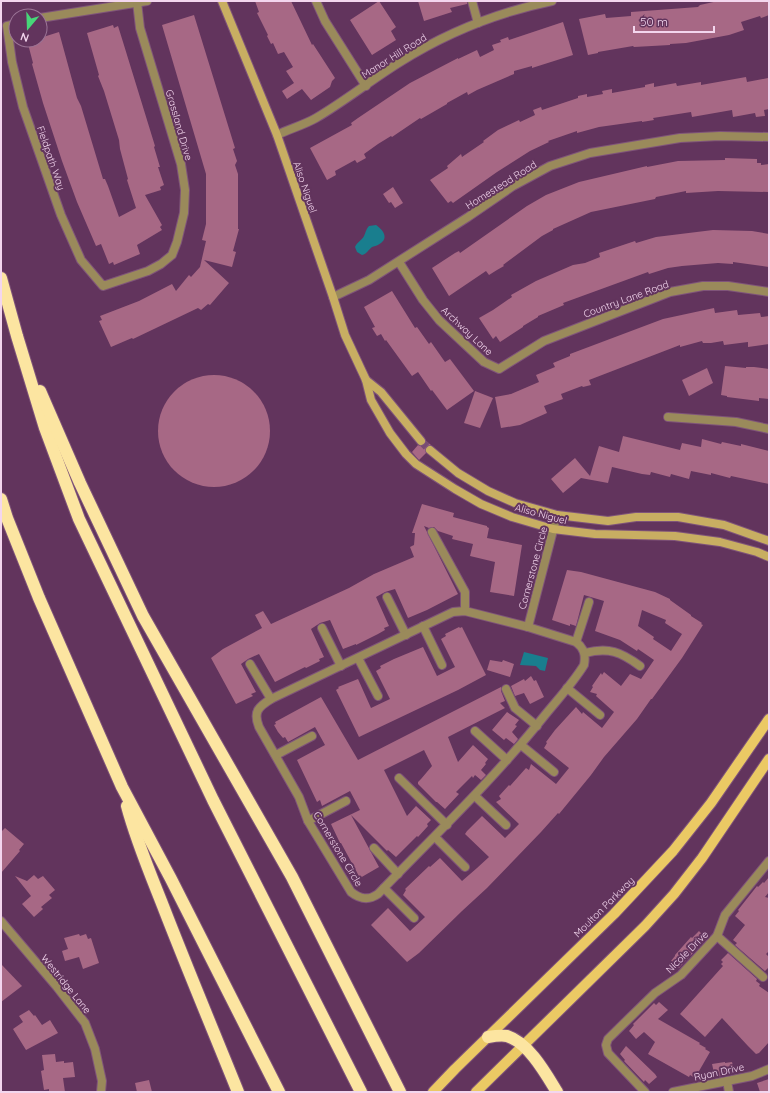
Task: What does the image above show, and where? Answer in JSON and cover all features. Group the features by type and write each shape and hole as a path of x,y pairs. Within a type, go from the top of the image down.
{"highway":[{"path":"1,278 45,428 79,519 213,800 361,1092"},
{"path":"17,336 80,483 144,616 292,877 400,1092"},
{"path":"1,499 7,518 39,598 122,787 172,879 279,1092"},
{"path":"122,787 132,827 203,1008 238,1092"},
{"path":"488,1037 507,1036 523,1046 539,1063 557,1092"}],"main road":[{"name":"Moulton Parkway","path":"433,1092 614,914 673,852 711,803 769,719"},
{"path":"476,1092 645,926 674,894 702,858 769,759"}],"street":[{"path":"48,17 147,1"},
{"name":"Aliso Niguel","path":"222,1 276,135 345,335 366,380 371,400 390,433 406,454 416,464 481,504 512,517 553,529 595,534 675,536 713,541 757,552 769,557"},
{"path":"316,1 325,21 366,86"},
{"path":"472,1 478,24"},
{"name":"Manor Hill Road","path":"276,135 315,118 366,86 400,62 430,45 478,24 526,7 552,1"},
{"name":"Grassland Drive","path":"104,286 148,271 161,264 172,255 177,242 184,213 185,190 181,164 140,28 137,2"},
{"name":"Fieldpath Way","path":"10,48 23,107 61,215 81,260 104,286"},
{"name":"Homestead Road","path":"333,297 370,280 400,262 513,186 550,166 590,153 680,138 720,136 769,137"},
{"name":"Archway Lane","path":"400,262 423,300 439,320 484,362 500,369"},
{"name":"Country Lane Road","path":"500,369 544,341 670,292 702,286 728,286 769,292"},
{"name":"Aliso Niguel","path":"366,380 381,392 421,441"},
{"path":"668,417 736,422 769,429"},
{"name":"Aliso Niguel","path":"430,450 458,473 488,491 515,503 557,515 608,521 636,517 678,517 724,525 769,541"},
{"path":"481,504 488,491"},
{"name":"Cornerstone Circle","path":"528,626 557,515"},
{"path":"432,532 465,592 465,611"},
{"path":"387,597 406,635"},
{"path":"589,602 576,642 582,646 585,653 598,650 614,651 630,658 640,666"},
{"name":"Cornerstone Circle","path":"576,642 528,626 465,611 453,612 271,699 260,706 257,712 256,720 259,727 299,796 308,821 351,892 356,897 363,899 372,898 384,888 475,796 537,726 567,688 584,665 585,653"},
{"path":"423,626 442,665"},
{"path":"322,628 341,666"},
{"path":"358,658 378,696"},
{"path":"250,664 271,699"},
{"path":"567,688 600,715"},
{"path":"506,689 515,708 537,726"},
{"path":"475,730 507,760"},
{"path":"276,755 312,736"},
{"path":"521,744 554,772"},
{"path":"399,778 447,825"},
{"path":"475,796 506,825"},
{"path":"308,821 346,801"},
{"path":"435,837 465,867"},
{"path":"374,848 398,874"},
{"name":"Nicole Drive","path":"645,1092 608,1053 606,1045 608,1039 655,993 681,975 717,936 725,914 769,861"},
{"path":"384,888 414,918"},
{"name":"Westridge Lane","path":"1,921 85,1023 96,1050 102,1081 101,1092"},
{"path":"717,936 763,977"},
{"name":"Ryan Drive","path":"673,1092 752,1076 769,1069"},
{"path":"726,1081 729,1092"}],"shaded area":[{"path":"376,225 384,233 385,236 383,241 362,255 357,252 355,247 369,226"},
{"path":"524,652 548,658 545,671 540,670 536,666 520,665"}],"building":[{"path":"255,1 291,1 312,45 313,44 335,78 330,87 311,100 302,89 287,99 282,91 294,83 286,71 293,67 284,52 278,54 273,43 271,44 257,13 259,12"},
{"path":"379,1 396,27 391,31 396,40 372,55 350,20"},
{"path":"418,1 467,1 467,4 450,8 452,12 424,21"},
{"path":"718,1 769,1 769,15 761,18 760,16 741,22 744,30 729,35 670,45 633,46 588,55 579,19 605,14 606,18 631,16 631,12 698,7 700,5"},
{"path":"194,15 235,148 233,149 237,161 235,165 238,174 239,229 233,251 236,252 232,267 204,260 229,283 210,305 208,304 201,310 198,308 133,339 132,338 111,347 99,321 102,320 100,316 139,301 172,284 176,291 189,275 191,277 200,267 206,241 202,240 206,224 206,174 162,25"},
{"path":"563,22 573,55 532,68 532,66 514,71 514,74 468,95 467,92 421,119 420,118 392,137 391,136 378,144 364,154 366,158 357,163 355,160 335,171 336,175 327,180 310,148 352,125 351,123 410,83 458,58 477,50 480,57 494,50 492,45 501,42 500,40 508,37 509,40"},
{"path":"113,25 114,28 118,26 155,146 154,147 160,167 158,167 164,185 160,187 161,190 145,195 162,225 160,227 162,230 137,245 140,254 114,265 113,262 109,264 101,244 96,246 77,202 43,103 29,48 48,48 48,35 59,32 77,98 81,106 103,179 105,179 108,186 119,217 136,208 127,180 119,140 98,76 99,75 87,33"},
{"path":"746,77 747,82 768,78 769,109 764,110 765,116 756,117 755,113 733,117 732,110 692,117 691,112 653,118 654,120 642,122 599,127 577,133 577,131 548,141 549,142 530,151 453,203 451,201 448,203 430,180 448,168 447,166 461,154 462,157 484,142 483,141 498,130 519,120 520,122 535,115 533,110 541,107 542,110 578,98 578,96 587,94 587,97 603,94 602,91 612,89 612,93 645,87 645,85 654,83 654,87 676,83 677,86 701,82 701,85"},
{"path":"725,158 757,159 757,163 761,163 761,165 769,164 769,192 718,191 686,193 686,191 591,212 553,229 503,265 504,266 489,275 486,271 449,296 432,268 455,253 459,251 460,253 527,206 546,195 579,182 647,166 678,161 725,160"},
{"path":"393,187 403,203 395,208 391,202 389,203 383,194"},
{"path":"713,230 752,231 769,234 769,267 733,262 733,264 718,263 668,268 649,274 648,272 563,303 564,305 538,316 500,342 496,336 493,339 479,318 512,297 511,295 536,281 573,265 585,263 600,257 599,253 635,241 636,243 656,237"},
{"path":"392,291 415,328 417,327 429,344 431,342 445,362 450,359 474,391 447,410 418,372 412,376 381,334 377,336 372,328 375,327 364,307"},
{"path":"714,308 715,313 737,310 738,315 760,313 761,317 769,316 769,344 748,347 748,342 724,345 723,341 703,343 702,341 680,347 680,345 589,380 591,385 582,386 561,394 563,399 544,406 547,413 520,425 501,428 495,397 511,394 539,382 536,375 555,367 553,363 570,356 570,354 663,319"},
{"path":"725,366 769,369 769,399 759,398 759,401 721,395"},
{"path":"707,368 713,383 689,396 682,380"},
{"path":"214,375 235,379 253,392 266,410 270,431 266,452 253,470 235,483 214,487 193,483 175,470 162,452 158,431 162,410 175,392 193,379"},
{"path":"475,391 493,398 480,428 464,423"},
{"path":"623,436 680,450 682,443 701,447 702,439 721,444 722,442 741,446 741,444 769,451 769,484 731,476 730,478 711,473 711,475 691,471 689,479 671,474 670,477 651,472 650,475 642,474 612,467 608,483 581,478 563,493 551,479 575,458 590,476 599,446 619,452"},
{"path":"426,441 431,445 426,447 426,453 419,460 412,452 418,445 424,445"},
{"path":"422,504 454,513 453,517 487,526 489,528 487,538 522,545 514,596 490,592 495,562 470,556 473,544 452,539 453,536 438,531 434,527 429,528 424,526 458,594 408,618 395,589 385,592 376,597 389,626 384,628 385,630 356,645 343,649 330,620 320,623 311,629 324,657 319,659 320,661 275,682 259,654 248,659 241,664 256,692 251,694 253,696 236,704 211,658 223,649 262,628 255,615 263,611 271,624 349,588 374,574 414,557 410,547 414,545 415,533 412,533"},
{"path":"567,570 581,572 655,592 670,599 703,625 682,658 637,719 604,757 559,814 558,813 487,888 419,953 407,962 371,925 388,908 410,931 425,917 403,895 406,890 405,889 429,866 430,867 440,858 462,881 489,857 465,834 467,831 482,816 505,838 519,824 496,802 501,799 499,796 509,785 510,786 526,768 529,770 531,764 556,784 569,768 544,748 547,743 546,742 555,730 576,707 582,714 583,712 602,728 614,712 596,696 597,694 590,692 593,687 592,686 601,673 602,675 604,672 621,686 630,674 641,679 654,660 638,649 637,651 620,640 595,631 604,601 584,595 576,626 570,624 570,626 552,620","holes":["642,610 666,620 665,623 682,634 671,651 653,639 654,637 638,626"]},
{"path":"462,627 486,675 359,737 336,690 339,688 338,687 358,679 371,708 390,699 376,671 381,668 380,666 423,647 437,676 455,667 441,639 446,636 445,634"},
{"path":"490,660 502,662 503,660 514,664 510,677 487,670"},
{"path":"531,676 534,681 536,680 544,697 530,704 524,693 515,696 511,686 524,679 525,681"},
{"path":"501,687 505,701 500,703 505,708 448,737 458,762 473,745 488,759 481,770 486,775 481,780 475,775 473,778 472,776 456,792 459,794 445,809 418,784 418,782 432,766 424,750 384,770 407,816 416,806 431,820 427,824 428,826 418,837 417,836 396,857 388,850 387,851 351,815 379,867 360,878 331,824 360,810 350,791 322,806 320,800 317,802 297,760 325,745 315,727 288,742 285,737 283,738 278,732 274,725 276,724 275,722 321,697 358,760"},
{"path":"507,712 519,720 515,725 517,726 512,732 518,739 514,744 506,738 504,740 492,730"},
{"path":"5,828 24,844 19,850 20,851 1,873 1,832"},
{"path":"34,875 38,879 43,876 55,890 49,895 52,898 41,907 43,909 34,917 22,904 31,896 15,876 27,881"},
{"path":"769,877 769,892 765,897 769,898 769,951 766,954 769,957 769,967 765,971 735,945 737,943 733,940 745,925 735,916 739,911 738,910 757,886 758,887 763,882 764,883"},
{"path":"699,931 706,939 679,968 671,961 691,937 692,938"},
{"path":"79,934 80,936 86,934 88,939 91,938 99,963 83,969 79,957 65,961 62,951 68,949 64,938"},
{"path":"728,953 757,979 756,981 760,984 759,986 769,993 769,1042 759,1053 756,1054 722,1018 705,1037 680,1014 723,966 721,964 723,962 721,960"},
{"path":"1,964 22,986 1,1002"},
{"path":"659,1002 668,1010 658,1019 700,1043 699,1044 710,1052 695,1078 690,1075 689,1077 648,1054 655,1042 644,1032 636,1039 629,1031 634,1025 633,1024 654,1003 656,1005"},
{"path":"29,1010 34,1016 35,1015 42,1025 50,1020 58,1033 26,1050 13,1029 23,1022 19,1016"},
{"path":"626,1046 657,1077 649,1084 645,1080 644,1082 624,1061 625,1060 620,1054"},
{"path":"55,1054 56,1062 73,1062 75,1077 63,1078 65,1092 49,1092 49,1089 44,1090 41,1071 44,1070 42,1055"},
{"path":"732,1062 735,1073 715,1077 712,1064"},
{"path":"769,1079 769,1091 760,1092 757,1083"},
{"path":"149,1080 152,1092 137,1092 135,1083"}],"tunnel":[{"path":"421,441 430,450"}]}
